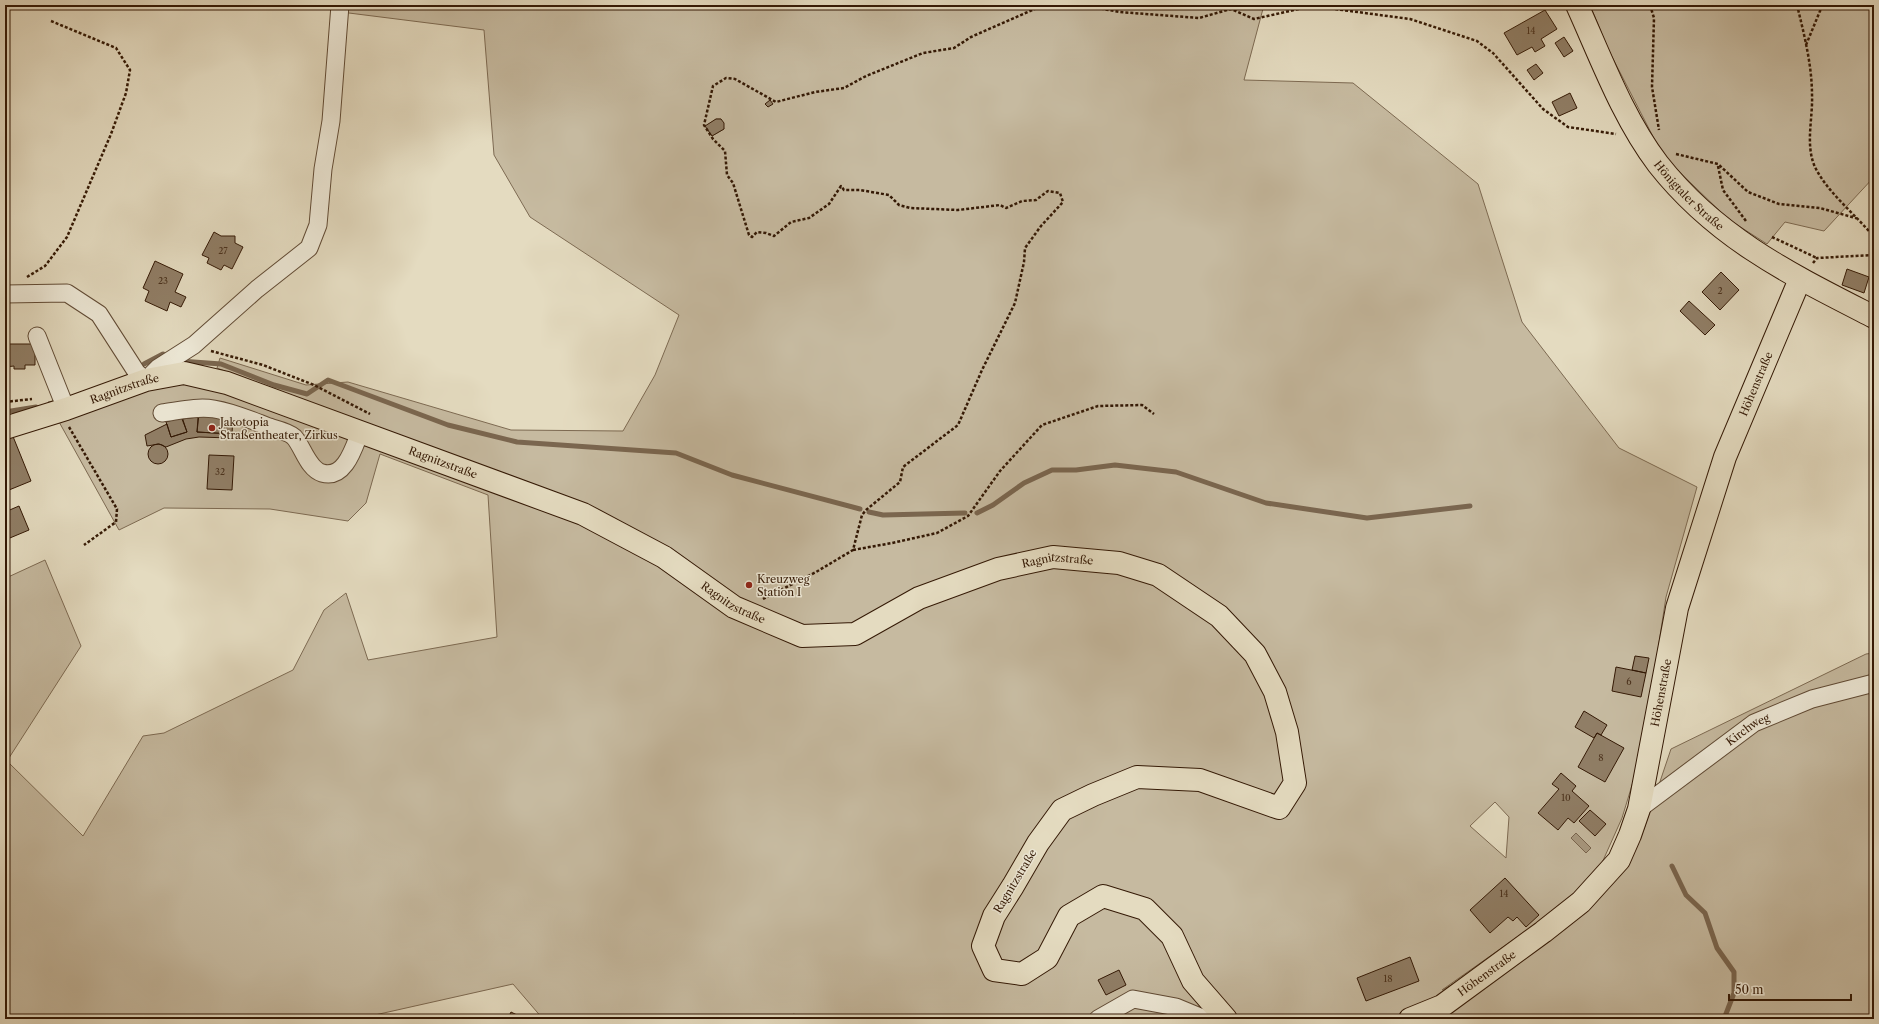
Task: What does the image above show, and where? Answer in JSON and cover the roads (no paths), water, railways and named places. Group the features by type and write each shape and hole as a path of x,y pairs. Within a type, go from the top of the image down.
{"main road":[{"name":"Hönigtaler Straße","path":"1577,5 1621,102 1658,163 1684,195 1726,232 1760,256 1800,279 1874,317"},
{"name":"Höhenstraße","path":"1410,1019 1442,1006 1544,932 1581,902 1619,860 1639,809 1677,608 1725,457 1800,279"},
{"name":"Ragnitzstraße","path":"5,428 63,410 146,380 184,373 227,383 582,514 664,557 734,607 802,636 855,634 919,598 998,569 1053,557 1119,563 1158,575 1219,616 1255,654 1277,698 1287,732 1295,783 1279,808 1200,780 1137,777 1093,795 1062,810 1038,843 994,916 983,946 994,970 1022,974 1047,958 1069,916 1103,896 1145,909 1172,936 1193,980 1226,1019"}],"street":[{"path":"5,294 67,293 99,314 137,373 146,380 158,368 194,345 257,289 309,248 318,225 323,169 331,121 340,5"},
{"path":"37,336 63,410"},
{"path":"162,413 194,408 213,408 232,413 286,433 293,436 313,466 323,474 331,474 341,469 348,462 360,432"},
{"name":"Kirchweg","path":"1639,809 1754,723 1812,699 1874,683"},
{"path":"1098,1019 1133,999 1176,1007 1206,1019"}],"waterway":[{"path":"144,364 163,354"},
{"path":"180,361 221,364 274,385 307,394 328,380 448,425 517,442 676,453 732,475 860,509"},
{"path":"5,412 36,407"},
{"path":"977,513 993,505 1024,483 1052,470 1076,470 1115,465 1176,472 1266,503 1367,518 1470,506"},
{"path":"869,512 883,515 965,513"},
{"path":"1672,866 1686,895 1705,913 1717,948 1734,972 1734,993 1724,1019"}],"place":[{"name":"Jakotopia Straßentheater, Zirkus","path":"212,428"},
{"name":"Kreuzweg Station I","path":"749,585"}]}
